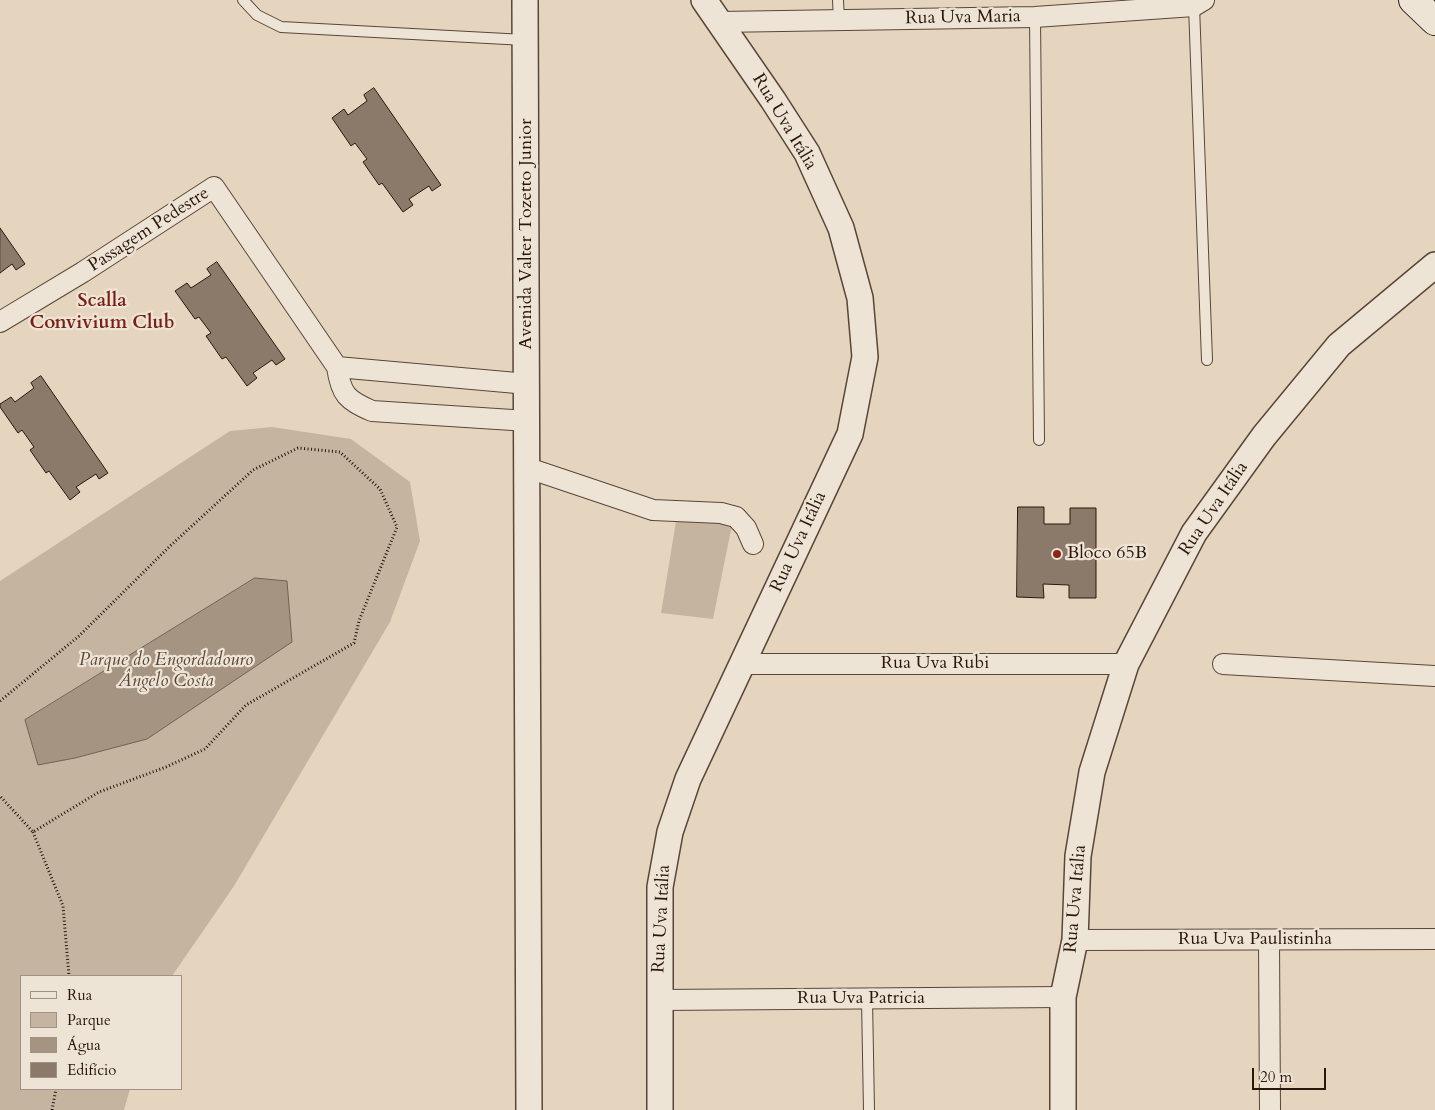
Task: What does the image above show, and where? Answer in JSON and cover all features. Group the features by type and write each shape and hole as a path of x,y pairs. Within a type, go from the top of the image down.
{"main road":[{"path":"1413,0 1435,21"}],"street":[{"name":"Avenida Valter Tozetto Junior","path":"525,0 530,1110"},
{"name":"Rua Uva Itália","path":"660,1110 660,887 670,832 688,779 744,664 850,434 865,357 860,298 841,228 807,153 704,0"},
{"name":"Rua Uva Maria","path":"720,22 1035,18 1199,3"},
{"name":"Passagem Pedestre","path":"0,322 83,272 214,187 337,367 339,384 351,402 372,411 528,421"},
{"name":"Rua Uva Itália","path":"1063,1110 1063,997 1075,940 1078,856 1092,772 1126,664 1194,533 1264,436 1339,345 1435,265"},
{"path":"337,367 528,384"},
{"path":"528,468 653,510 721,513 736,517 746,528 753,544"},
{"name":"Rua Uva Rubi","path":"744,664 1126,664"},
{"path":"1223,664 1435,676"},
{"name":"Rua Uva Paulistinha","path":"1075,940 1435,939"},
{"path":"1269,940 1270,1110"},
{"name":"Rua Uva Patricia","path":"659,1000 1063,997"}],"lane":[{"path":"243,0 257,14 281,27 526,40"},
{"path":"838,0 839,20"},
{"path":"1199,3 1207,360"},
{"path":"1035,18 1039,440"},
{"path":"867,999 869,1110"}],"path":[{"path":"0,701 79,636 170,547 253,470 298,448 340,452 380,489 397,527 359,621 354,643 246,705 205,749 166,767 99,792 33,832"},
{"path":"0,796 33,832 64,906 69,975"},
{"path":"52,1110 56,1090"}],"green space":[{"name":"Parque do Engordadouro Ângelo Costa","path":"272,427 351,439 410,482 420,541 390,622 234,886 173,975 20,975 20,1090 130,1090 124,1110 0,1110 0,581 230,431"},
{"path":"677,515 732,525 713,619 661,613"}],"water":[{"path":"255,578 287,581 292,642 147,739 75,758 38,765 25,720"}],"building":[{"path":"374,88 441,185 432,191 429,186 409,199 413,205 403,212 382,183 379,185 363,162 367,159 355,143 351,146 332,118 344,109 348,115 367,101 364,95"},
{"path":"0,228 25,264 16,270 12,264 0,273"},
{"path":"217,262 285,359 276,365 272,360 253,373 257,378 247,386 226,357 222,359 206,336 211,333 199,317 195,319 175,291 187,283 191,288 211,275 207,269"},
{"path":"41,376 108,473 99,479 96,474 76,487 80,492 70,500 49,471 46,473 30,450 34,447 22,430 18,433 0,407 0,404 11,397 15,402 34,388 31,383"},
{"name":"Bloco 65B","path":"1018,507 1044,507 1044,524 1070,524 1070,508 1096,508 1096,598 1069,598 1069,585 1043,584 1044,598 1017,597"}],"place":[{"name":"Bloco 65B","path":"1057,554"}],"district":[{"name":"Scalla Convivium Club","path":"102,313"}]}
